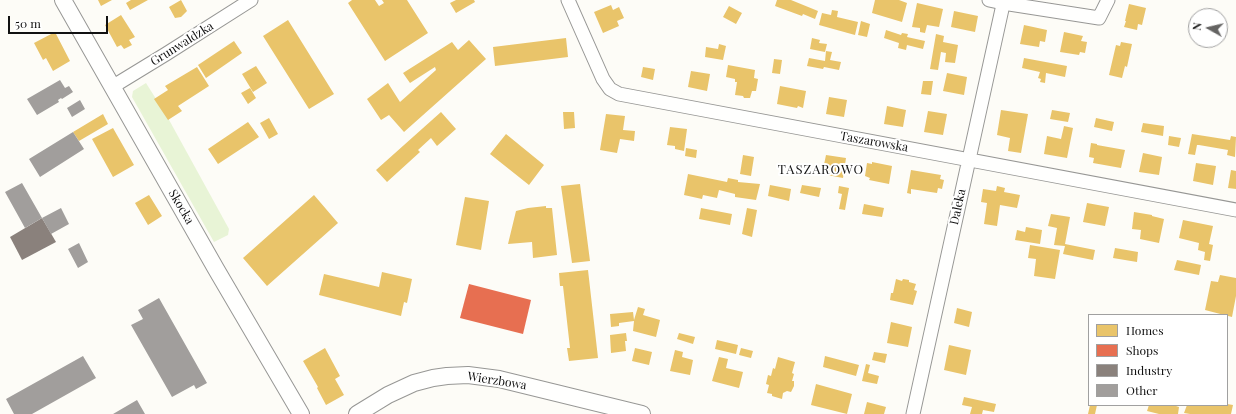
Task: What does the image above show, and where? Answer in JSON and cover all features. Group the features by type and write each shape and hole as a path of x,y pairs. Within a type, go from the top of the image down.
{"street":[{"name":"Skocka","path":"63,0 301,414"},
{"name":"Grunwaldzka","path":"112,87 251,0"},
{"name":"Taszarowska","path":"568,0 603,79 610,89 619,94 1236,210"},
{"path":"989,0 1099,18 1108,0"},
{"name":"Daleka","path":"913,414 1003,2"},
{"name":"Wierzbowa","path":"357,414 388,395 414,383 433,378 468,375 499,379 642,414"}],"green space":[{"path":"146,83 168,118 229,229 228,235 214,242 132,97 133,91"}],"building: Homes":[{"path":"98,0 112,0 101,6"},
{"path":"131,0 148,0 130,10 126,3"},
{"path":"181,0 187,11 181,17 175,18 169,7"},
{"path":"352,0 375,0 379,6 384,3 382,0 407,0 428,33 385,61 348,3"},
{"path":"456,0 474,0 475,2 456,13 450,3"},
{"path":"777,0 791,0 818,11 815,19 775,6"},
{"path":"875,0 899,0 907,3 902,22 872,13"},
{"path":"917,3 943,9 939,27 927,25 925,33 920,32 920,28 912,27"},
{"path":"1129,4 1146,8 1142,25 1138,24 1137,30 1124,27"},
{"path":"611,5 613,10 619,7 624,18 617,21 619,26 603,33 594,12"},
{"path":"729,6 742,13 736,24 723,17"},
{"path":"832,10 838,11 837,17 858,22 855,35 819,25 822,13 831,15"},
{"path":"954,11 978,16 975,32 951,27"},
{"path":"121,15 135,37 129,40 132,45 124,49 121,45 117,47 105,25"},
{"path":"288,20 334,94 309,109 263,36"},
{"path":"861,21 870,24 867,37 858,35"},
{"path":"1024,25 1047,30 1045,42 1040,41 1039,47 1020,44"},
{"path":"886,30 901,35 902,33 908,34 907,37 925,41 923,49 907,45 906,50 898,48 899,43 884,38"},
{"path":"55,32 70,61 53,71 46,58 43,60 34,43"},
{"path":"1064,32 1083,36 1081,41 1087,42 1085,53 1080,52 1079,55 1060,52"},
{"path":"936,34 944,36 943,42 958,45 955,63 945,62 946,53 941,52 938,70 930,69"},
{"path":"566,38 568,57 495,66 493,47"},
{"path":"812,38 820,40 819,43 827,44 825,52 810,49"},
{"path":"469,40 486,59 404,132 389,115 381,120 367,99 388,83 400,102 436,70 435,67 410,83 403,73 452,42 458,50"},
{"path":"234,41 242,53 206,78 198,65"},
{"path":"1121,42 1132,44 1127,67 1125,66 1122,78 1109,75 1116,45 1120,46"},
{"path":"719,44 726,46 723,60 705,57 706,47 718,49"},
{"path":"826,51 832,52 830,60 841,62 839,70 807,66 809,58 825,61"},
{"path":"1024,58 1067,66 1065,77 1046,73 1045,83 1040,82 1041,79 1038,78 1040,72 1022,68"},
{"path":"774,59 782,60 780,74 772,73"},
{"path":"728,65 755,70 754,78 758,79 756,91 752,91 750,98 735,95 737,82 735,82 735,79 726,77"},
{"path":"256,66 267,83 253,92 242,74"},
{"path":"197,67 209,86 178,106 182,111 168,120 154,99 168,90 165,86"},
{"path":"643,67 655,69 653,80 641,77"},
{"path":"691,71 710,74 707,91 688,87"},
{"path":"947,73 967,77 964,95 943,91"},
{"path":"923,81 933,81 931,95 921,94"},
{"path":"780,86 806,91 803,108 798,106 797,108 777,104"},
{"path":"250,88 256,98 248,104 241,93"},
{"path":"829,97 847,100 844,117 826,114"},
{"path":"887,106 906,110 903,127 884,124"},
{"path":"1001,110 1028,114 1021,153 1008,151 1010,138 997,135"},
{"path":"1052,110 1070,113 1068,122 1050,119"},
{"path":"928,111 947,114 943,135 924,132"},
{"path":"441,112 456,129 437,146 431,138 418,150 420,152 387,182 376,170"},
{"path":"563,112 574,112 575,128 564,129"},
{"path":"103,114 108,124 79,141 73,132"},
{"path":"606,114 625,116 623,130 635,131 634,141 620,139 617,153 600,150"},
{"path":"269,118 278,134 269,139 260,123"},
{"path":"1096,118 1114,122 1112,131 1094,127"},
{"path":"248,122 259,137 218,164 208,149"},
{"path":"1143,123 1164,126 1163,136 1141,132"},
{"path":"1064,126 1073,128 1067,158 1044,154 1047,136 1061,139"},
{"path":"670,127 687,129 684,151 675,149 675,146 667,145"},
{"path":"113,128 134,165 113,177 92,139"},
{"path":"506,134 544,165 529,185 490,154"},
{"path":"1192,134 1230,140 1231,136 1236,137 1235,157 1227,155 1228,150 1199,145 1197,145 1195,155 1188,154"},
{"path":"1169,136 1181,138 1179,147 1168,145"},
{"path":"1091,143 1125,150 1121,168 1093,163 1094,158 1089,157"},
{"path":"686,148 697,150 696,158 685,156"},
{"path":"1143,153 1162,157 1159,175 1139,172"},
{"path":"743,155 754,157 751,176 740,174"},
{"path":"826,155 846,158 843,178 822,174"},
{"path":"872,162 892,166 889,184 869,180 870,178 865,176 867,163 872,164"},
{"path":"1196,163 1216,166 1213,185 1193,181"},
{"path":"911,170 941,175 940,179 944,180 942,189 938,188 937,193 911,189 911,194 907,193"},
{"path":"1231,170 1236,171 1236,189 1228,188"},
{"path":"688,174 727,182 728,178 738,180 738,182 760,184 756,200 735,197 735,194 719,190 717,198 703,195 702,199 684,195"},
{"path":"580,184 590,261 572,263 561,186"},
{"path":"770,185 791,189 789,201 768,196"},
{"path":"802,185 821,188 819,197 800,193"},
{"path":"839,186 849,188 845,210 839,209 842,194 838,193"},
{"path":"997,186 1005,188 1004,192 1020,195 1017,208 1000,205 997,226 984,224 987,203 981,202 983,189 996,191"},
{"path":"149,195 162,216 148,225 135,203"},
{"path":"314,195 338,223 267,286 243,258"},
{"path":"465,197 489,201 481,250 456,245"},
{"path":"1087,203 1109,207 1105,226 1083,222"},
{"path":"864,204 884,208 882,217 862,214"},
{"path":"546,206 546,208 552,208 557,255 533,258 532,242 508,244 516,211"},
{"path":"701,208 732,214 730,225 699,219"},
{"path":"747,208 757,210 752,237 742,234"},
{"path":"1134,212 1164,219 1159,243 1140,239 1141,230 1132,229"},
{"path":"1051,214 1070,217 1065,244 1095,250 1093,260 1063,254 1065,246 1054,245 1057,228 1048,226"},
{"path":"1183,220 1213,226 1209,244 1213,245 1210,261 1204,260 1205,252 1198,250 1199,243 1179,238"},
{"path":"1026,227 1042,230 1040,244 1015,240 1017,230 1025,232"},
{"path":"1030,245 1060,250 1055,279 1034,276 1036,259 1028,258"},
{"path":"1115,248 1138,252 1137,262 1113,258"},
{"path":"1177,260 1201,265 1199,275 1174,270"},
{"path":"588,270 598,358 569,361 567,348 570,348 563,286 560,286 559,273"},
{"path":"382,272 412,279 407,303 404,302 401,316 319,295 324,274 379,287"},
{"path":"1220,275 1236,278 1236,296 1232,317 1228,316 1228,314 1220,314 1205,310 1211,281 1218,282"},
{"path":"896,279 902,281 903,279 909,280 909,282 916,284 914,290 917,291 913,305 890,300"},
{"path":"638,307 645,309 643,315 660,320 656,337 633,331 634,321 619,323 619,326 611,327 610,314 633,312 634,320"},
{"path":"957,308 972,312 969,327 954,323"},
{"path":"891,322 912,327 908,347 887,343"},
{"path":"626,333 626,351 611,353 610,335"},
{"path":"679,333 695,337 693,344 677,339"},
{"path":"717,340 738,345 736,354 715,349"},
{"path":"949,345 971,350 966,375 944,370"},
{"path":"325,348 340,376 335,379 344,395 326,405 317,388 318,387 303,361"},
{"path":"635,348 652,352 649,365 632,361"},
{"path":"741,348 753,351 751,358 739,355"},
{"path":"675,350 683,352 682,357 693,360 690,375 670,371"},
{"path":"874,352 887,354 885,363 872,360"},
{"path":"825,356 859,365 856,376 823,367"},
{"path":"719,357 728,359 726,368 743,372 739,388 712,381"},
{"path":"778,357 795,362 792,373 794,374 792,381 794,381 794,386 791,392 787,391 783,393 782,399 767,393 769,385 766,384 768,375 771,376 773,368 775,369"},
{"path":"866,364 870,365 868,373 879,376 877,384 862,381"},
{"path":"816,384 852,394 847,414 811,405"},
{"path":"964,397 996,404 994,412 983,410 982,414 970,414 972,407 962,405"},
{"path":"867,402 886,407 884,414 864,414"},
{"path":"1233,405 1231,414 1184,413 1187,406"},
{"path":"1090,406 1097,406 1095,414 1088,414"},
{"path":"1149,406 1179,407 1178,414 1159,414 1147,411"}],"building: Shops":[{"path":"469,284 531,300 523,334 460,318"}],"building: Industry":[{"path":"42,218 56,242 22,260 10,237"}],"building: Other":[{"path":"60,80 65,88 69,86 73,92 62,99 61,98 58,100 59,102 37,115 27,99"},
{"path":"80,100 85,109 72,117 67,108"},
{"path":"73,132 84,149 40,177 29,159"},
{"path":"22,183 42,218 25,228 5,192"},
{"path":"61,208 69,224 51,234 42,218"},
{"path":"79,243 88,262 78,268 68,249"},
{"path":"159,298 207,383 196,389 194,385 172,397 131,325 143,319 138,310"},
{"path":"83,356 96,378 32,414 14,414 6,399"},
{"path":"137,400 145,414 113,414"}],"district":[{"name":"TASZAROWO","path":"821,170"}]}
